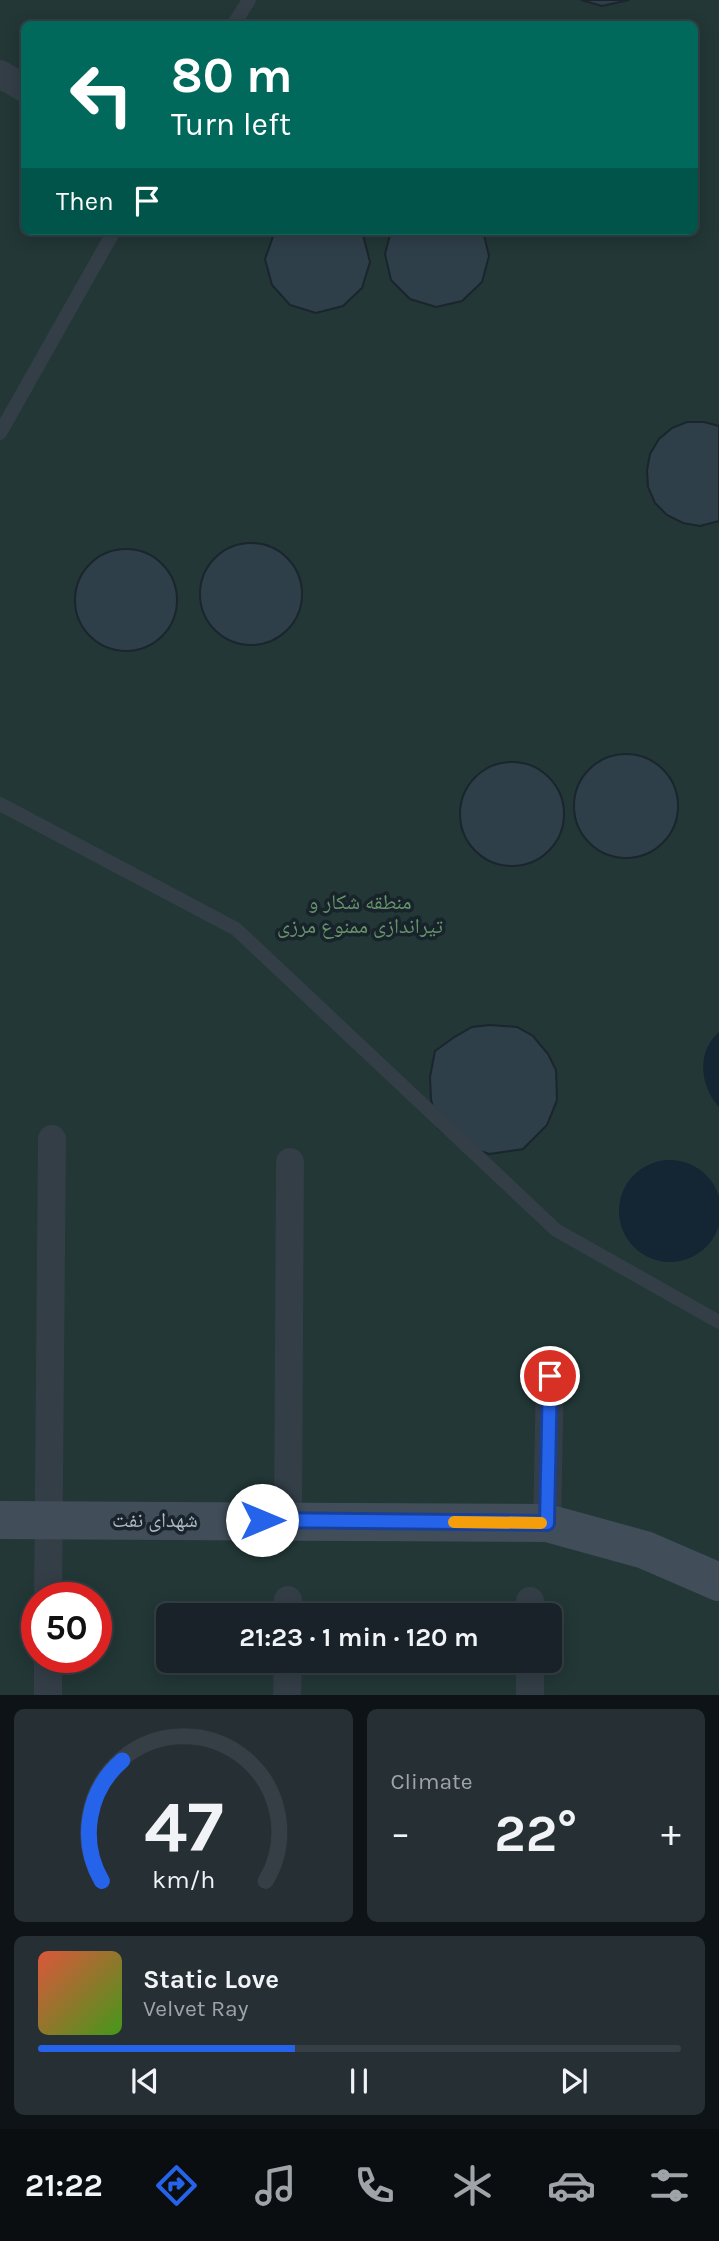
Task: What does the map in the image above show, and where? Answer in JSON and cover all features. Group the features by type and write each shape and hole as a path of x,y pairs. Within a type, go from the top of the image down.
{"main road":[{"name":"شهدای نفت","path":"0,1520 547,1523 645,1550 719,1582"}],"street":[{"path":"0,74 21,86"},
{"path":"48,1582 52,1139"},
{"path":"288,1520 290,1162"},
{"path":"547,1523 550,1376"},
{"path":"48,1673 48,1695"},
{"path":"287,1695 288,1673"},
{"path":"530,1673 530,1695"}],"lane":[{"path":"236,21 249,0"},
{"path":"0,433 112,235"},
{"path":"0,804 236,929 556,1230 719,1322"}],"green space":[{"name":"منطقه شکار و تیراندازی ممنوع مرزی","path":"0,0 719,0 719,1695 0,1695"}],"water":[{"path":"719,1032 719,1107 708,1089 703,1069 707,1049"},
{"path":"670,1160 690,1164 699,1168 713,1182 717,1191 720,1221 713,1240 699,1254 680,1261 660,1261 641,1254 627,1240 620,1221 620,1201 627,1182 641,1168"}],"building":[{"path":"581,0 629,0 602,6"},
{"path":"274,235 363,235 370,262 362,288 343,306 316,313 290,305 272,285 265,259"},
{"path":"390,235 484,235 489,256 482,282 462,301 436,307 410,299 391,280 385,254"},
{"path":"687,422 704,422 719,426 719,521 700,526 683,523 667,515 655,503 648,487 650,454 659,439 672,428"},
{"path":"251,543 271,547 287,558 298,574 302,594 298,614 287,630 271,641 251,645 231,641 215,630 204,614 200,594 204,574 215,558 231,547"},
{"path":"126,549 146,553 162,564 173,580 177,600 173,620 162,636 146,647 126,651 106,647 90,636 79,620 75,600 79,580 90,564 106,553"},
{"path":"626,754 646,758 663,769 674,786 678,806 674,826 663,843 646,854 626,858 606,854 589,843 578,826 574,806 578,786 589,769 606,758"},
{"path":"512,762 532,766 555,785 560,794 564,814 560,834 541,857 532,862 512,866 492,862 469,843 464,834 460,814 464,794 483,771 492,766"},
{"path":"472,1027 517,1027 533,1036 548,1054 556,1070 557,1100 547,1125 523,1149 489,1154 456,1142 438,1128 431,1099 430,1077 435,1051"}],"slow traffic":[{"path":"454,1522 541,1523"}],"route":[{"path":"262,1520 547,1523 550,1376"}]}
